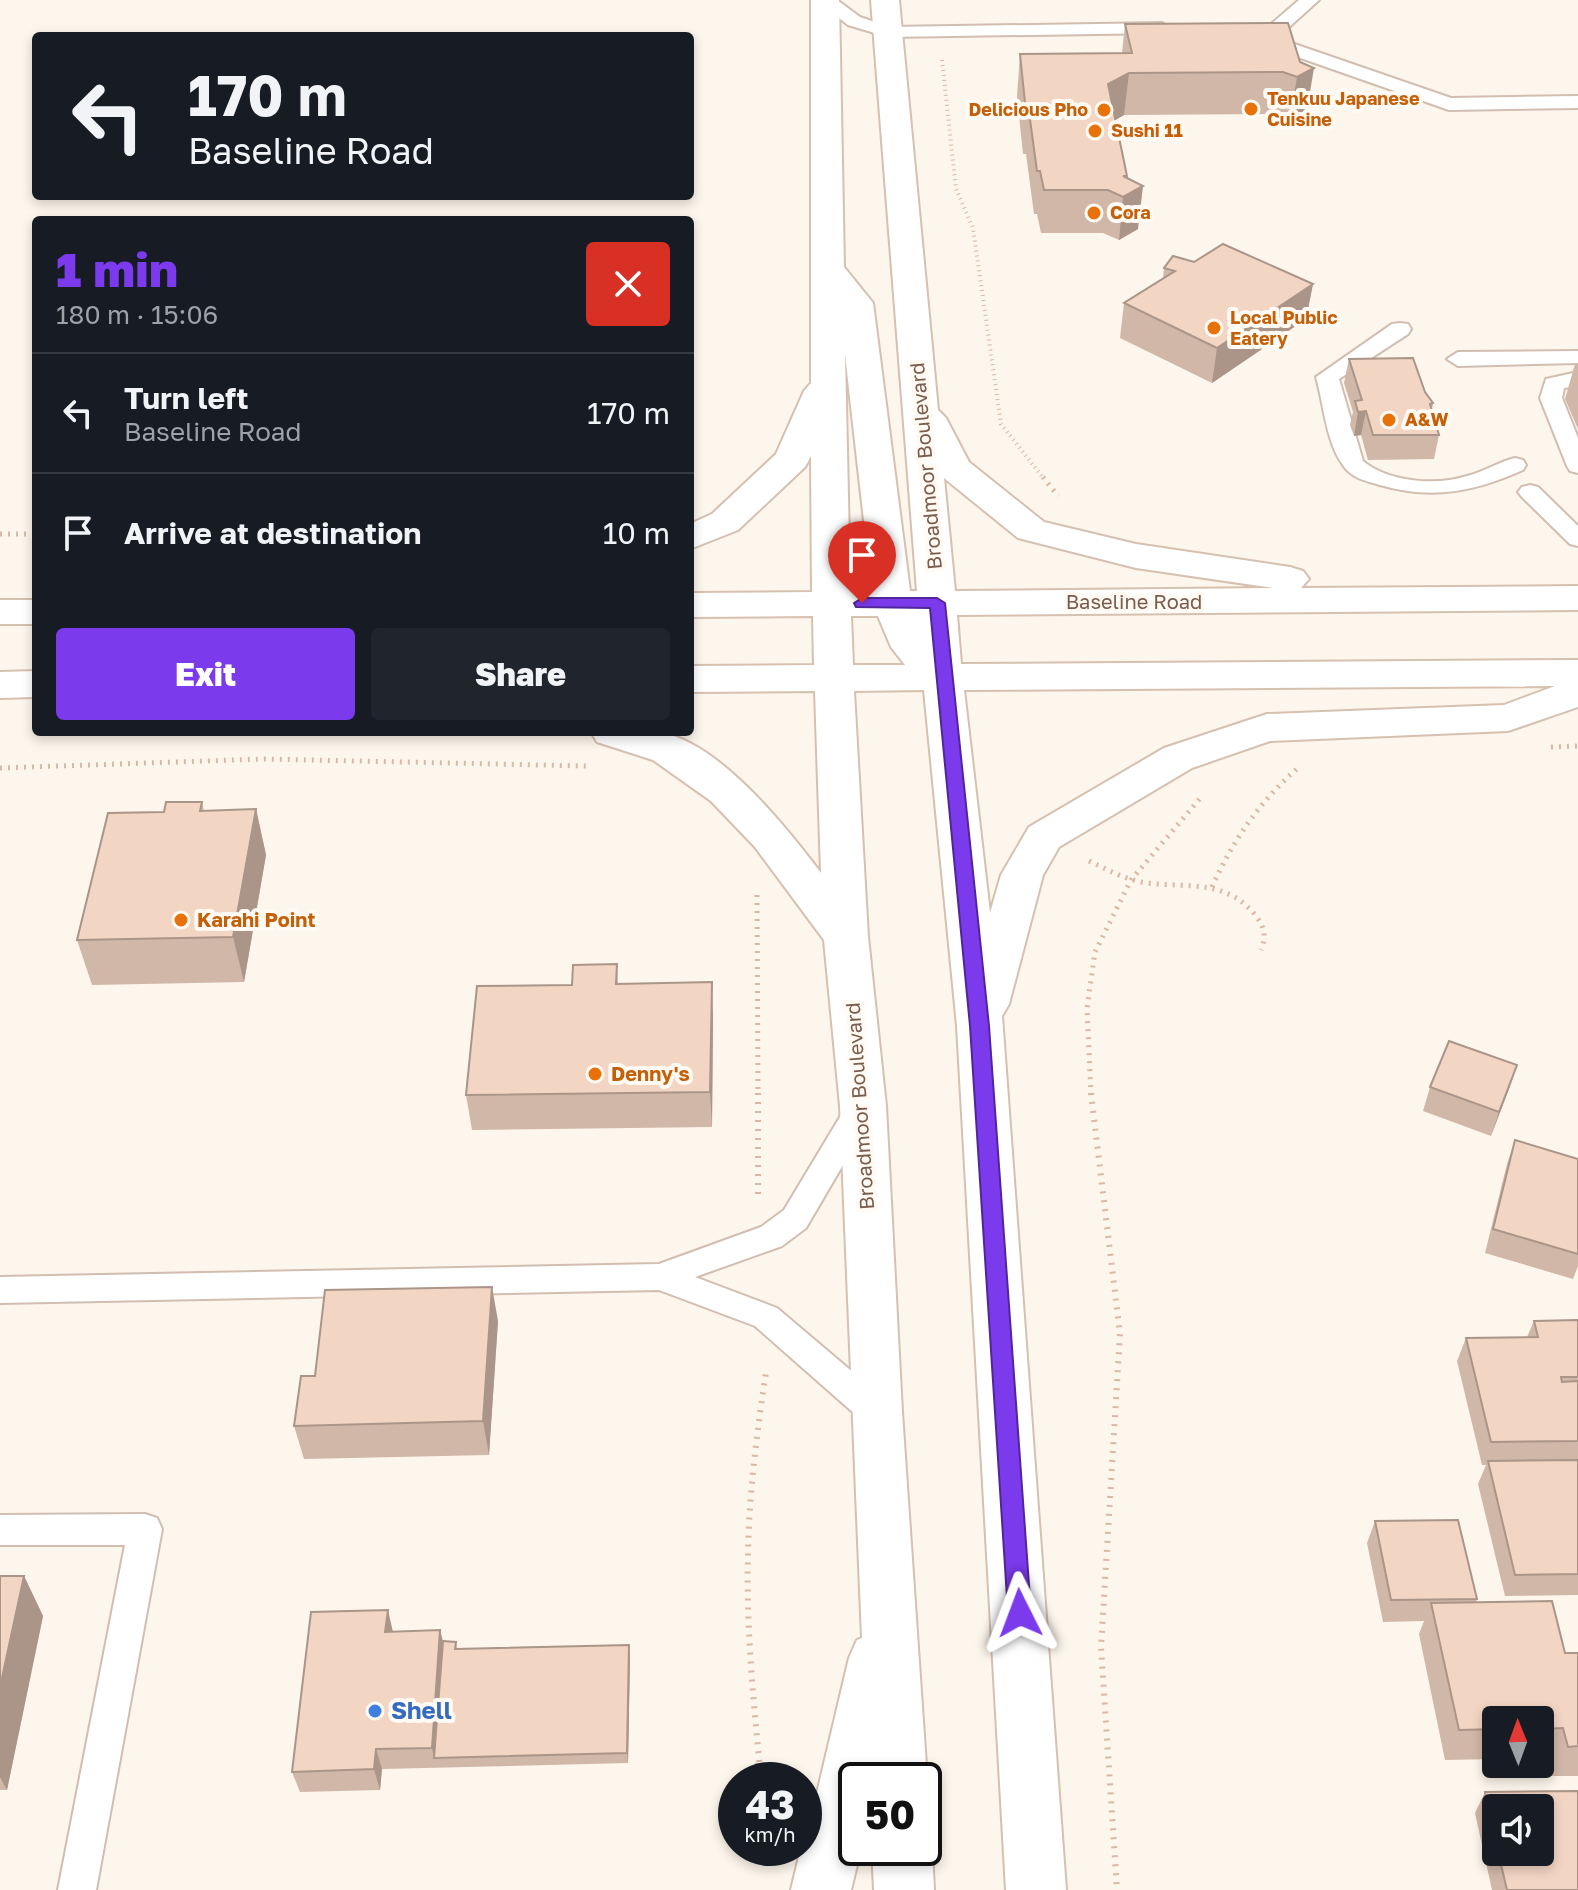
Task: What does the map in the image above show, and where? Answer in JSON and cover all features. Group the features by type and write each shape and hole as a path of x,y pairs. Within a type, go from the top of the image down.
{"main road":[{"name":"Broadmoor Boulevard","path":"825,0 834,678 846,937 863,1106 876,1412 897,1762"},
{"name":"Broadmoor Boulevard","path":"885,0 943,678 980,1026 1036,1890"},
{"path":"828,269 856,303 892,603 910,647 943,678"},
{"path":"694,536 725,522 792,459 828,374"},
{"path":"920,401 954,468 1031,530 1136,556 1431,600"},
{"name":"Baseline Road","path":"694,605 1578,598"},
{"path":"0,612 32,612"},
{"path":"694,679 1578,673"},
{"path":"0,685 32,684"},
{"path":"980,1026 1022,875 1044,837 1178,758 1267,728 1508,718 1578,692"},
{"path":"623,736 673,752 715,781 768,834 846,937"},
{"path":"821,1890 888,1609"},
{"path":"903,1866 904,1890"}],"lane":[{"path":"825,0 854,21 888,32 1187,28"},
{"path":"1265,39 1310,0"},
{"path":"1241,32 1449,104 1578,102"},
{"path":"1400,329 1327,377 1351,462 1364,473 1379,478 1440,490 1469,486 1515,465"},
{"path":"1458,359 1578,357"},
{"path":"1578,379 1554,384 1551,398 1578,466"},
{"path":"1530,492 1578,539"},
{"path":"0,1290 660,1277 736,1247 771,1237 795,1219 863,1106"},
{"path":"660,1277 766,1317 876,1412"},
{"path":"0,1530 145,1529 77,1890"}],"path":[{"path":"941,56 956,189 973,228 1001,424 1062,502"},
{"path":"0,534 32,534"},
{"path":"1546,747 1578,746"},
{"path":"0,768 264,759 589,767"},
{"path":"1212,887 1240,832 1264,801 1303,763"},
{"path":"1117,1890 1101,1647 1120,1334 1088,1068 1087,1008 1095,952 1131,880 1200,797 1211,791"},
{"path":"1088,860 1131,880 1212,887 1244,901 1256,915 1265,937 1261,950"},
{"path":"757,887 759,1205"},
{"path":"759,1762 749,1641 748,1552 755,1446 768,1360"}],"building":[{"path":"1288,23 1300,62 1314,68 1297,77 1283,72 1129,73 1108,84 1127,176 1123,176 1143,186 1123,197 1108,190 1044,190 1040,171 1037,171 1029,112 1026,112 1020,54 1132,53 1125,24"},
{"path":"1223,244 1313,284 1217,348 1124,303 1175,271 1164,268 1173,256 1194,262"},
{"path":"1413,358 1425,392 1433,403 1430,404 1439,435 1373,435 1366,411 1358,412 1355,401 1362,400 1349,359"},
{"path":"166,802 202,802 200,811 256,809 233,937 77,940 108,813 164,812"},
{"name":"Denny's","path":"617,964 616,984 712,982 710,1092 466,1095 477,986 572,985 573,965"},
{"path":"1449,1041 1517,1065 1499,1112 1430,1087"},
{"path":"1515,1140 1578,1159 1578,1254 1493,1229"},
{"path":"492,1287 483,1421 294,1426 301,1376 315,1376 325,1290"},
{"path":"1578,1320 1578,1377 1561,1377 1562,1382 1578,1381 1578,1441 1491,1442 1466,1338 1538,1337 1534,1321"},
{"path":"1578,1460 1578,1574 1515,1575 1488,1461"},
{"path":"1458,1520 1477,1599 1391,1600 1375,1521"},
{"path":"0,1576 24,1576 0,1687"},
{"path":"1552,1601 1565,1653 1578,1653 1578,1746 1568,1747 1563,1728 1554,1728 1554,1706 1482,1706 1482,1729 1459,1730 1431,1603"},
{"name":"Shell","path":"388,1610 385,1632 440,1630 432,1748 376,1749 374,1769 292,1772 311,1612"},
{"name":"Shell","path":"443,1641 456,1642 455,1649 629,1645 627,1753 434,1758"},
{"path":"1578,1791 1578,1890 1507,1890 1501,1866 1554,1866 1554,1794 1485,1792"}],"place":[{"name":"Tenkuu Japanese Cuisine","path":"1251,109"},
{"name":"Delicious Pho","path":"1104,110"},
{"name":"Sushi 11","path":"1095,131"},
{"name":"Cora","path":"1094,213"},
{"name":"Local Public Eatery","path":"1214,328"},
{"name":"A&W","path":"1389,420"},
{"name":"Karahi Point","path":"181,920"},
{"name":"Denny's","path":"595,1074"},
{"name":"Shell","path":"375,1711"}],"route":[{"path":"862,603 937,603 980,1026 1020,1613"}]}
